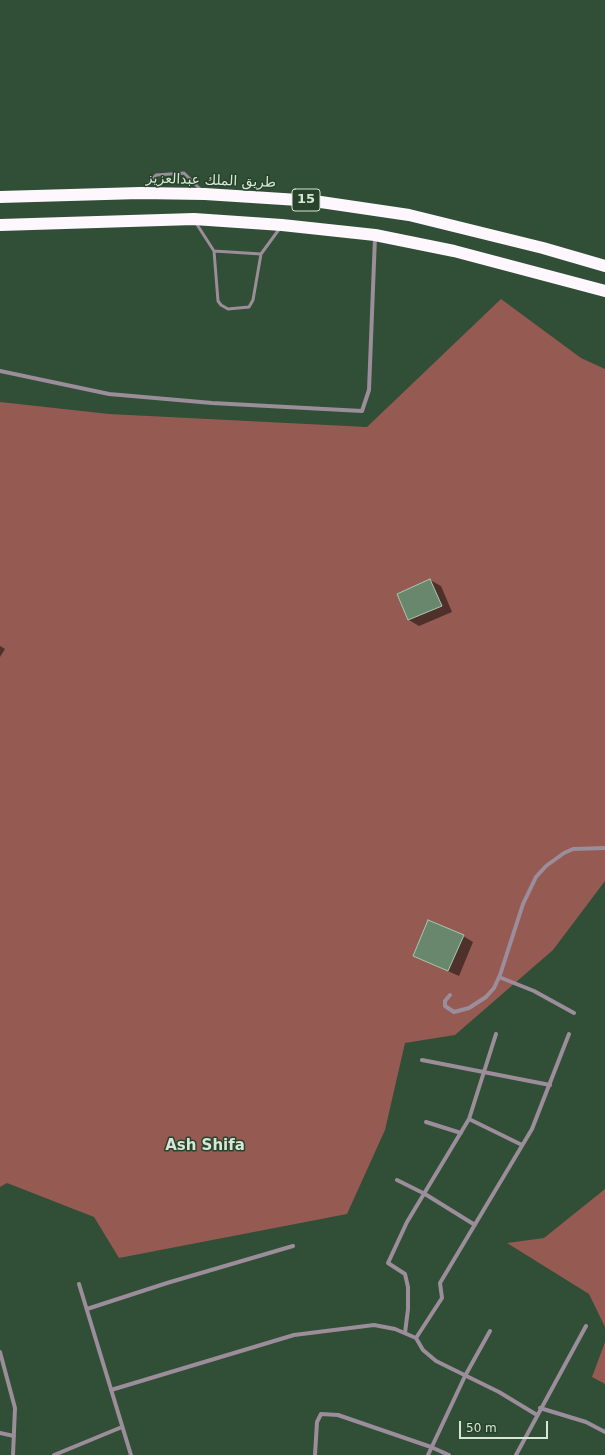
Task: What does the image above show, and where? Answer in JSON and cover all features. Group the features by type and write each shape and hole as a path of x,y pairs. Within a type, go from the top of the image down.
{"highway":[{"name":"طريق الملك عبدالعزيز","path":"0,198 140,193 205,194 314,201 410,215 543,248 605,266"},
{"name":"15","path":"0,224 194,220 282,225 375,235 454,251 605,291"}],"street":[{"path":"0,371 108,394 212,403 362,411 369,390 375,235"},
{"path":"450,995 445,1001 445,1006 454,1012 461,1011 486,997 494,988 523,904 536,878 546,866 564,853 573,849 605,848"},
{"path":"499,977 534,991 574,1013"},
{"path":"404,1333 408,1309 405,1274 388,1262 406,1222 425,1194 469,1120 496,1034"},
{"path":"416,1338 442,1298 440,1283 532,1129 569,1034"},
{"path":"422,1060 550,1085"},
{"path":"469,1120 522,1145"},
{"path":"426,1122 461,1133"},
{"path":"397,1180 425,1194 475,1225"},
{"path":"87,1309 167,1283 293,1246"},
{"path":"79,1284 130,1455"},
{"path":"111,1390 294,1335 374,1325 395,1329 416,1338 423,1350 436,1362 499,1392 537,1415"},
{"path":"516,1455 540,1408 586,1326"},
{"path":"428,1455 465,1376 490,1331"},
{"path":"0,1352 14,1408 13,1455"},
{"path":"540,1408 586,1422 605,1432"},
{"path":"315,1455 317,1422 320,1414 338,1416 431,1447 449,1455"},
{"path":"54,1455 122,1427"},
{"path":"0,1433 14,1436"}],"lane":[{"path":"140,193 156,175 184,173 205,194"},
{"path":"194,220 214,251 218,301 221,305 228,309 249,307 253,300 261,254 282,225"},
{"path":"214,251 261,254"}],"shaded area":[{"path":"501,299 581,358 605,369 605,881 553,950 455,1035 405,1043 385,1130 347,1214 119,1258 94,1217 7,1183 0,1187 0,402 109,414 367,427"},
{"path":"605,1189 605,1327 589,1294 507,1243 544,1238"},
{"path":"605,1342 605,1384 592,1377"}],"building":[{"path":"430,579 442,606 408,620 397,594"},
{"path":"428,920 464,935 448,971 413,956"}],"district":[{"name":"Ash Shifa","path":"205,1146"}]}
